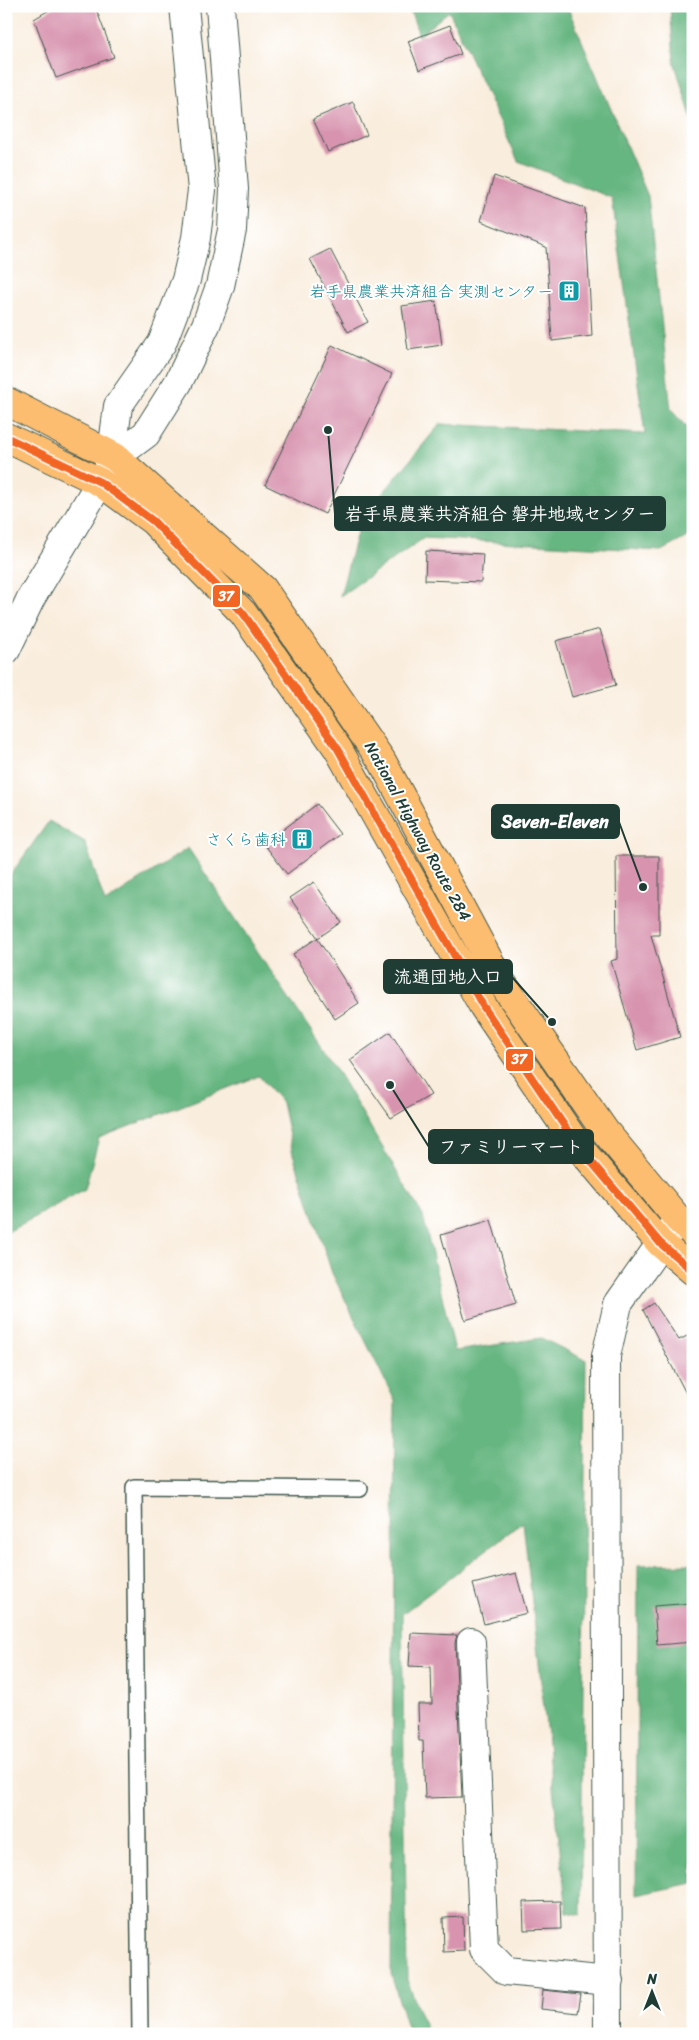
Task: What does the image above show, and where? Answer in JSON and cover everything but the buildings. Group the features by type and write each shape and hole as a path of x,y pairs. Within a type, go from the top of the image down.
{"highway":[{"name":"National Highway Route 284","path":"6,401 115,457 263,589 382,761 498,977 604,1130 686,1226"},
{"name":"National Highway Route 284","path":"6,436 100,482 153,521 243,613 338,749 483,1006 578,1146 660,1243 693,1271"}],"street":[{"path":"115,457 114,438 118,406 162,343 186,280 196,238 202,190 184,6"},
{"path":"6,650 31,598 115,457 146,434 178,383 206,325 220,286 232,230 234,189 220,6"},
{"path":"608,2034 606,1356 618,1304 660,1243 686,1226"},
{"path":"472,1642 484,1949 506,1971 609,1981"}],"lane":[{"path":"140,2034 134,1487 360,1490"}],"green space":[{"path":"411,6 567,6 648,196 671,410 693,434 693,534 661,551 424,538 340,596 360,521 440,424 645,434 612,198 518,161 449,11 419,36 410,9"},
{"path":"670,6 693,6 693,123 674,61"},
{"path":"49,821 85,842 105,903 188,848 332,1062 423,1216 455,1351 541,1338 586,1360 581,1915 567,1912 523,1522 402,1614 407,1980 428,2034 409,2034 391,1974 395,1401 332,1273 293,1154 282,1103 259,1076 99,1138 85,1189 6,1233 6,881"},
{"path":"693,1564 693,1883 636,1895 638,1565"}],"transit line":[{"name":"37","path":"6,437 100,482 153,521 243,613 338,749 483,1006 578,1146 660,1243 693,1271"}],"place":[{"name":"岩手県農業共済組合 実測センター","path":"569,291"},
{"name":"岩手県農業共済組合 磐井地域センター","path":"328,430"},
{"name":"さくら歯科","path":"302,839"},
{"name":"Seven-Eleven","path":"643,887"},
{"name":"流通団地入口","path":"552,1022"},
{"name":"ファミリーマート","path":"390,1085"}]}
